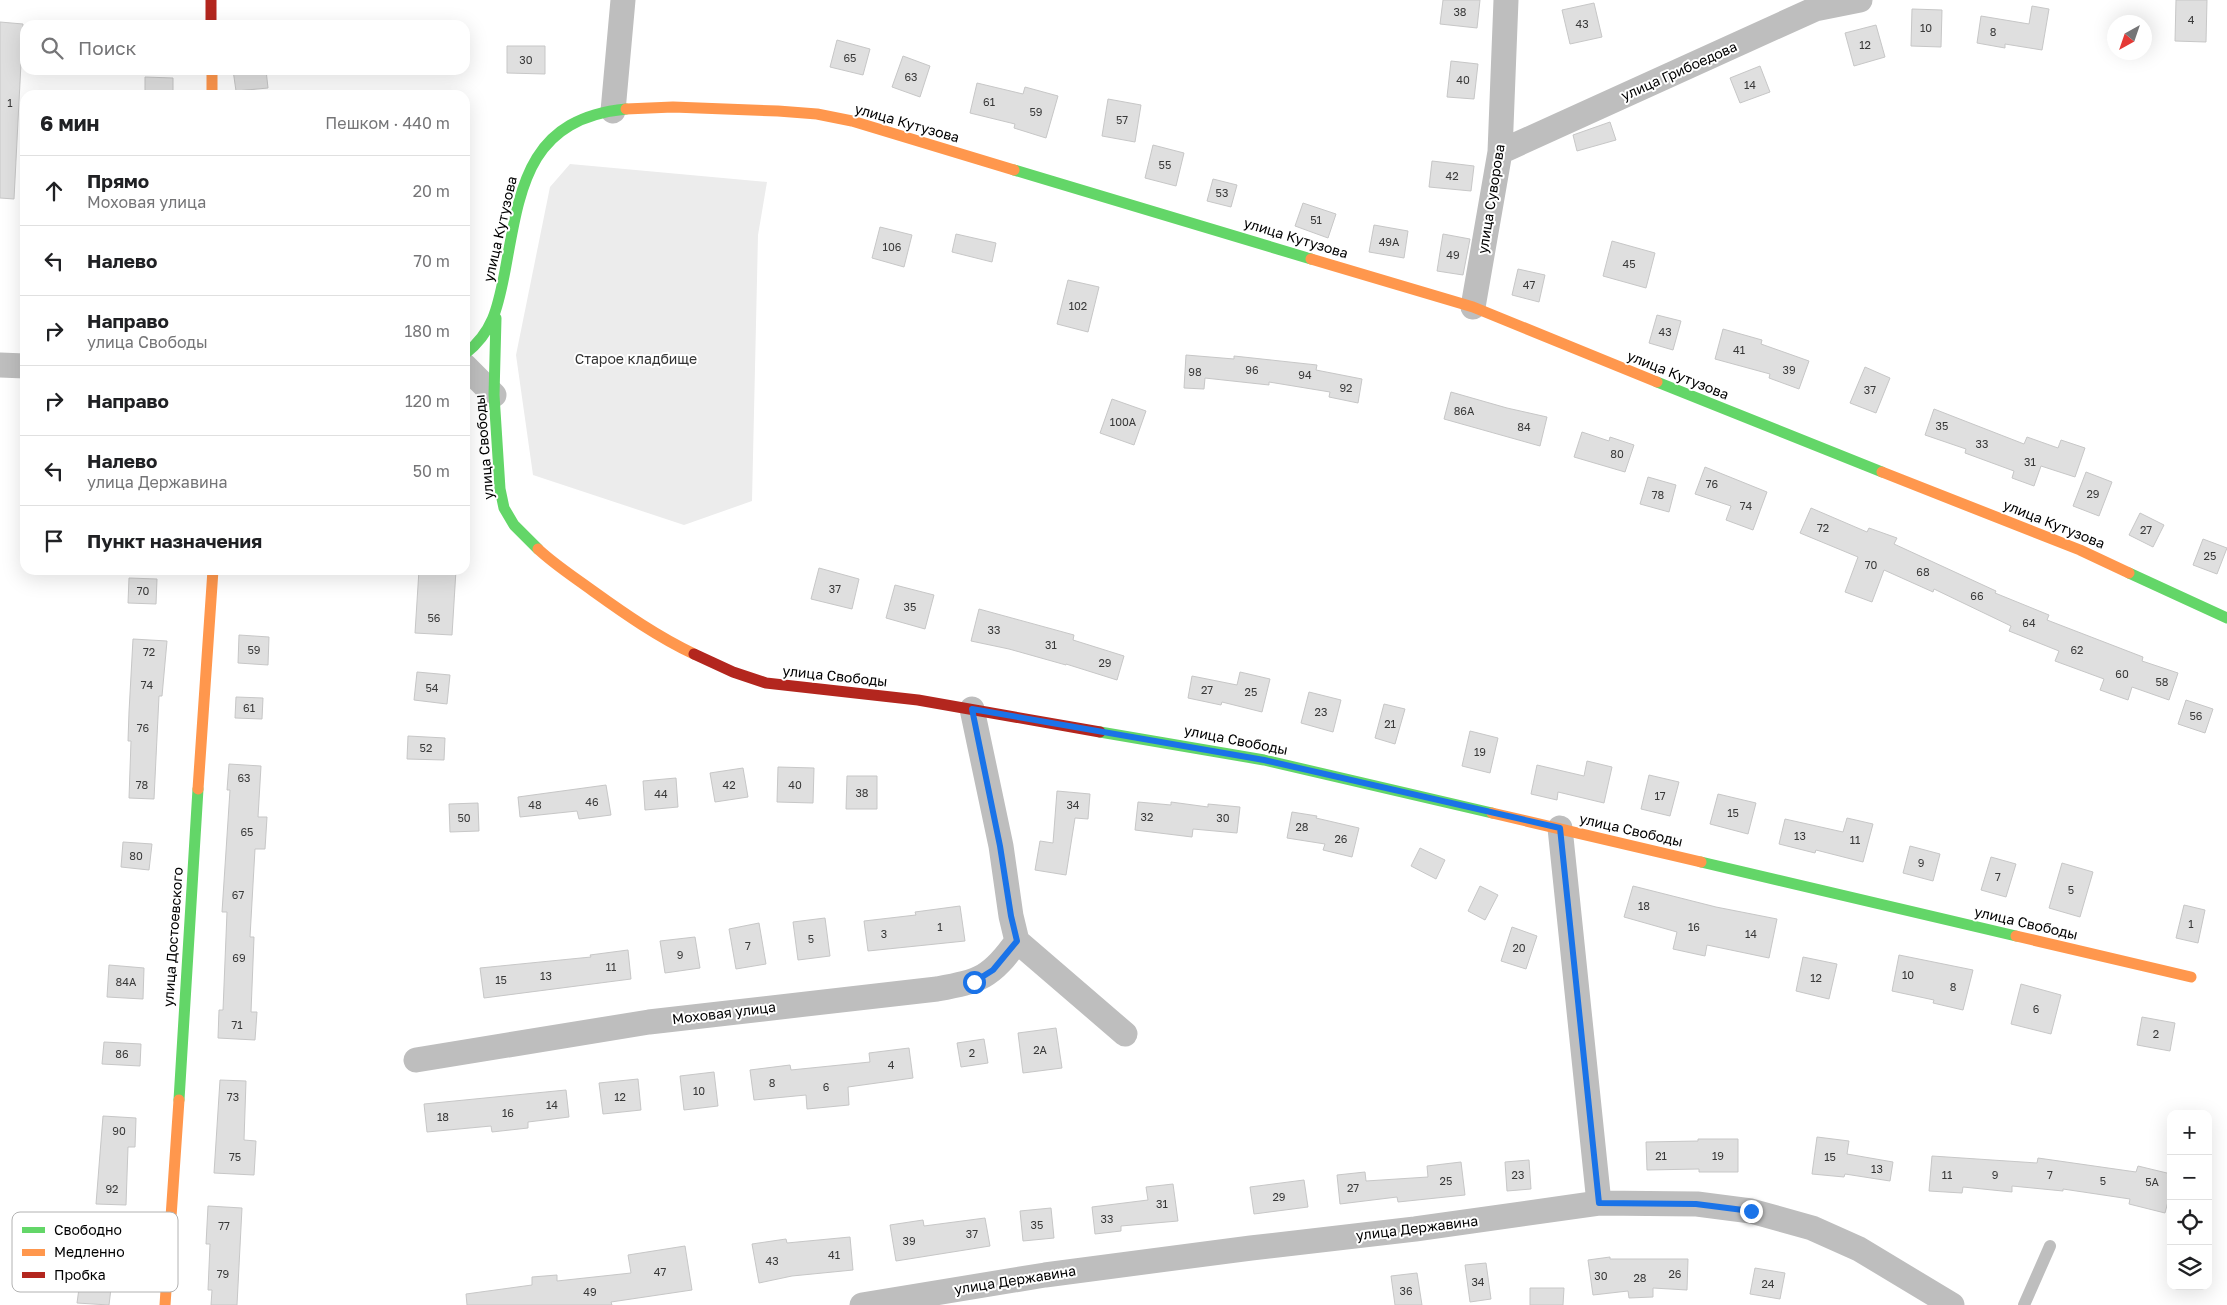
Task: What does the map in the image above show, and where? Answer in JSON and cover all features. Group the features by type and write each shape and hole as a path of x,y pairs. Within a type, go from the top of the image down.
{"street":[{"path":"211,0 211,20"},
{"path":"613,111 623,0"},
{"name":"улица Суворова","path":"1473,307 1500,152 1506,0"},
{"name":"улица Грибоедова","path":"1500,152 1815,9 1860,0"},
{"path":"212,75 212,90"},
{"name":"улица Кутузова","path":"470,351 496,318 523,183 533,161 548,143 564,129 613,111 662,106 798,112 852,121 1473,307 1750,420 2080,550 2227,618"},
{"name":"улица Свободы","path":"496,318 494,395 500,490 504,508 514,525 551,561 619,610 667,641 733,672 766,683 918,700 1264,760 2191,977"},
{"path":"0,365 20,366"},
{"path":"470,371 494,395"},
{"name":"улица Достоевского","path":"172,1212 212,575"},
{"path":"972,709 999,837 1011,916 1017,941 1125,1034"},
{"path":"1560,828 1599,1203"},
{"name":"Моховая улица","path":"416,1060 649,1022 937,989 974,982 993,970 1017,941"},
{"name":"улица Державина","path":"862,1305 1045,1275 1415,1229 1599,1203 1696,1204 1751,1211 1812,1228 1859,1249 1952,1305"},
{"name":"улица Достоевского","path":"164,1305 165,1292"}],"lane":[{"path":"2024,1305 2050,1246"}],"green space":[{"name":"Старое кладбище","path":"570,164 767,182 758,235 752,501 684,525 533,475 516,355 550,187"}],"building":[{"path":"1443,0 1480,0 1477,28 1440,24"},
{"path":"2176,0 2207,0 2206,42 2175,41"},
{"path":"1594,3 1602,37 1570,44 1562,10"},
{"path":"2032,6 2049,9 2042,50 2005,44 2005,48 1977,43 1981,16 2029,24"},
{"path":"1912,9 1942,10 1941,47 1911,46"},
{"path":"0,22 20,24 20,75 14,199 0,198"},
{"path":"1876,25 1885,57 1854,66 1845,33"},
{"path":"837,40 870,49 863,75 830,67"},
{"path":"507,46 545,46 545,74 507,73"},
{"path":"903,56 930,66 920,97 892,87"},
{"path":"1451,61 1478,64 1474,99 1447,97"},
{"path":"1760,66 1770,92 1740,103 1730,78"},
{"path":"234,75 267,75 268,88 236,90"},
{"path":"145,77 173,78 173,90 145,90"},
{"path":"977,83 1023,94 1025,87 1058,96 1046,138 1014,128 1015,124 970,113"},
{"path":"1108,99 1141,105 1135,142 1102,136"},
{"path":"1610,122 1616,140 1577,151 1573,135"},
{"path":"1153,145 1184,153 1176,186 1145,178"},
{"path":"1432,161 1474,166 1471,191 1429,187"},
{"path":"1213,179 1237,185 1231,207 1207,201"},
{"path":"1303,203 1336,214 1328,238 1295,226"},
{"path":"1374,225 1408,231 1404,258 1369,252"},
{"path":"880,227 912,235 904,267 872,258"},
{"path":"956,234 996,243 992,262 952,252"},
{"path":"1443,234 1470,239 1463,275 1437,271"},
{"path":"1612,241 1655,253 1646,288 1603,276"},
{"path":"1518,269 1545,275 1539,302 1512,295"},
{"path":"1068,280 1099,287 1088,332 1057,324"},
{"path":"1657,315 1681,321 1673,350 1649,343"},
{"path":"1723,329 1762,340 1761,344 1809,361 1799,389 1769,378 1770,374 1715,359"},
{"path":"1186,355 1234,359 1234,356 1317,365 1316,370 1362,379 1358,403 1329,397 1330,392 1269,382 1269,385 1205,378 1204,389 1184,388"},
{"path":"1865,367 1890,378 1876,413 1850,403"},
{"path":"1451,392 1547,417 1540,446 1444,419"},
{"path":"1112,399 1146,411 1134,445 1100,433"},
{"path":"1934,409 2024,444 2027,437 2058,448 2061,440 2085,448 2075,477 2041,466 2034,486 2012,478 2014,471 1965,453 1966,449 1925,435"},
{"path":"1582,432 1609,441 1610,437 1634,445 1625,472 1574,457"},
{"path":"1705,467 1767,492 1753,530 1726,520 1731,506 1695,494"},
{"path":"2086,472 2112,482 2099,516 2073,506"},
{"path":"1648,477 1676,485 1669,512 1640,504"},
{"path":"1811,508 1867,532 1869,528 1897,538 1894,544 1996,591 1995,593 2049,615 2047,620 2143,657 2142,661 2178,673 2169,700 2132,687 2128,700 2100,690 2104,679 2055,661 2059,651 2009,631 2011,626 1934,589 1933,592 1884,570 1872,602 1845,592 1858,557 1800,533"},
{"path":"2140,513 2164,525 2153,547 2129,535"},
{"path":"2203,539 2227,548 2217,574 2193,565"},
{"path":"819,568 859,579 852,609 811,599"},
{"path":"419,575 456,575 452,635 415,633"},
{"path":"129,578 157,579 156,604 128,603"},
{"path":"895,585 934,595 925,629 886,618"},
{"path":"979,609 1074,635 1073,640 1124,656 1117,680 1066,664 971,641"},
{"path":"239,635 269,637 268,665 238,663"},
{"path":"133,639 167,641 162,696 159,696 154,799 129,798 131,741 128,741"},
{"path":"417,672 450,675 447,704 414,700"},
{"path":"1240,672 1270,679 1262,712 1222,702 1221,705 1188,698 1192,676 1237,685"},
{"path":"1309,692 1341,700 1333,732 1301,723"},
{"path":"236,697 263,698 262,719 235,718"},
{"path":"2186,700 2213,709 2205,733 2178,724"},
{"path":"1384,704 1405,709 1395,744 1375,738"},
{"path":"1470,731 1498,738 1490,773 1462,766"},
{"path":"408,736 445,738 444,760 407,759"},
{"path":"1587,761 1612,767 1604,803 1558,792 1557,800 1531,794 1537,765 1584,776"},
{"path":"229,764 261,766 258,817 267,817 265,849 255,849 250,937 254,937 251,1012 257,1012 255,1040 218,1038 219,1010 223,1010 227,912 222,912 230,790 227,790"},
{"path":"778,767 814,768 813,803 777,802"},
{"path":"743,768 748,797 715,802 710,773"},
{"path":"1649,775 1679,782 1670,816 1641,809"},
{"path":"847,776 877,776 877,809 846,809"},
{"path":"676,778 678,807 645,810 643,781"},
{"path":"606,785 611,815 579,819 577,811 520,817 518,797"},
{"path":"1057,791 1090,794 1088,819 1075,818 1066,875 1035,870 1040,841 1053,843"},
{"path":"1718,794 1756,803 1748,834 1710,824"},
{"path":"1138,802 1171,805 1171,802 1208,807 1208,804 1240,807 1237,833 1193,829 1192,837 1135,830"},
{"path":"478,803 479,831 450,832 449,804"},
{"path":"1292,812 1317,816 1316,818 1359,828 1352,857 1323,850 1325,844 1287,838"},
{"path":"1847,818 1873,824 1863,862 1816,850 1815,853 1779,844 1785,819 1843,832"},
{"path":"123,842 152,844 149,870 121,867"},
{"path":"1910,846 1940,854 1933,881 1903,873"},
{"path":"1420,848 1445,860 1436,879 1411,866"},
{"path":"1991,857 2016,864 2006,897 1981,890"},
{"path":"2062,863 2093,872 2080,917 2049,908"},
{"path":"1480,886 1498,895 1485,920 1468,911"},
{"path":"1633,886 1716,907 1777,919 1769,958 1707,945 1705,956 1673,949 1677,932 1624,917"},
{"path":"2184,905 2205,910 2198,943 2176,938"},
{"path":"960,906 965,941 868,951 864,921 916,915 915,912"},
{"path":"825,918 830,956 798,960 793,922"},
{"path":"759,923 766,964 736,969 729,929"},
{"path":"1512,927 1537,936 1526,969 1501,961"},
{"path":"695,937 700,968 665,973 660,941"},
{"path":"628,950 631,979 484,998 480,968 591,957 590,955"},
{"path":"1899,955 1973,970 1963,1010 1933,1003 1934,1000 1892,991"},
{"path":"1803,957 1837,964 1829,999 1796,991"},
{"path":"109,965 144,968 143,999 107,997"},
{"path":"2021,984 2061,995 2051,1034 2011,1024"},
{"path":"2142,1017 2175,1023 2170,1051 2137,1045"},
{"path":"1056,1028 1062,1068 1023,1073 1018,1033"},
{"path":"984,1039 988,1063 961,1067 957,1043"},
{"path":"104,1042 141,1044 140,1066 102,1064"},
{"path":"909,1048 913,1078 848,1087 849,1105 807,1109 806,1095 754,1100 750,1070 790,1065 791,1070 870,1062 869,1053"},
{"path":"714,1072 718,1106 684,1110 680,1076"},
{"path":"638,1079 641,1110 603,1114 599,1083"},
{"path":"220,1080 246,1081 244,1140 256,1141 254,1175 214,1173"},
{"path":"566,1090 569,1117 528,1122 528,1128 492,1132 491,1126 427,1132 424,1104"},
{"path":"103,1116 136,1118 135,1147 128,1147 126,1205 96,1204"},
{"path":"1817,1137 1849,1141 1847,1154 1893,1162 1890,1181 1845,1174 1844,1177 1812,1174"},
{"path":"1698,1139 1738,1139 1738,1172 1699,1172 1699,1169 1647,1170 1646,1142 1698,1141"},
{"path":"1932,1156 2037,1163 2038,1158 2136,1172 2138,1166 2167,1173 2167,1205 2165,1213 2129,1204 2130,1199 2063,1189 2063,1191 2012,1186 2012,1192 1963,1187 1962,1193 1929,1191"},
{"path":"1529,1160 1531,1189 1507,1191 1505,1162"},
{"path":"1461,1162 1465,1195 1398,1202 1397,1197 1340,1204 1337,1175 1365,1172 1366,1181 1428,1177 1427,1166"},
{"path":"1304,1180 1308,1207 1254,1214 1250,1187"},
{"path":"1173,1184 1178,1221 1121,1226 1121,1231 1095,1234 1092,1207 1148,1200 1146,1187"},
{"path":"208,1206 242,1208 237,1305 211,1305 212,1290 208,1290 210,1244 206,1244"},
{"path":"1051,1208 1054,1238 1023,1241 1020,1211"},
{"path":"985,1218 990,1246 896,1261 890,1225 923,1220 924,1226"},
{"path":"850,1237 853,1270 792,1276 759,1283 752,1244 786,1239 787,1243"},
{"path":"685,1246 692,1290 611,1302 612,1305 467,1305 466,1294 532,1285 532,1277 557,1275 557,1281 631,1273 628,1255"},
{"path":"1610,1257 1610,1259 1688,1259 1687,1290 1653,1288 1653,1297 1629,1298 1628,1291 1593,1295 1588,1260"},
{"path":"1486,1263 1491,1299 1470,1302 1465,1265"},
{"path":"1755,1268 1785,1273 1780,1299 1750,1294"},
{"path":"1417,1273 1422,1305 1395,1305 1391,1276"},
{"path":"1530,1288 1564,1288 1563,1305 1530,1305"},
{"path":"79,1292 111,1292 109,1305 77,1303"}],"traffic: fast":[{"path":"470,350 489,327 497,307 516,213 534,163 548,143 567,127 593,116 626,109"},
{"path":"1014,170 1311,259"},
{"path":"496,318 494,395 500,489 504,508 514,525 538,549"},
{"path":"1657,382 1882,472"},
{"path":"2129,573 2227,618"},
{"path":"1100,732 1264,760 1492,813"},
{"path":"179,1100 198,789"},
{"path":"1701,862 2016,936"}],"traffic: slow":[{"path":"212,75 212,90"},
{"path":"626,109 673,107 817,114 852,121 1014,170"},
{"path":"1311,259 1473,307 1657,382"},
{"path":"1882,472 2080,550 2129,573"},
{"path":"538,549 565,571 630,617 694,654"},
{"path":"198,789 213,575"},
{"path":"1492,813 1701,862"},
{"path":"2016,936 2191,977"},
{"path":"171,1212 179,1100"},
{"path":"165,1305 166,1292"}],"traffic: jam":[{"path":"211,0 211,20"},
{"path":"694,654 733,672 766,683 918,700 1100,732"}],"route":[{"path":"974,982 993,970 1006,957 1017,941 972,709 1264,760 1560,828 1599,1203 1696,1204 1751,1211"}]}
